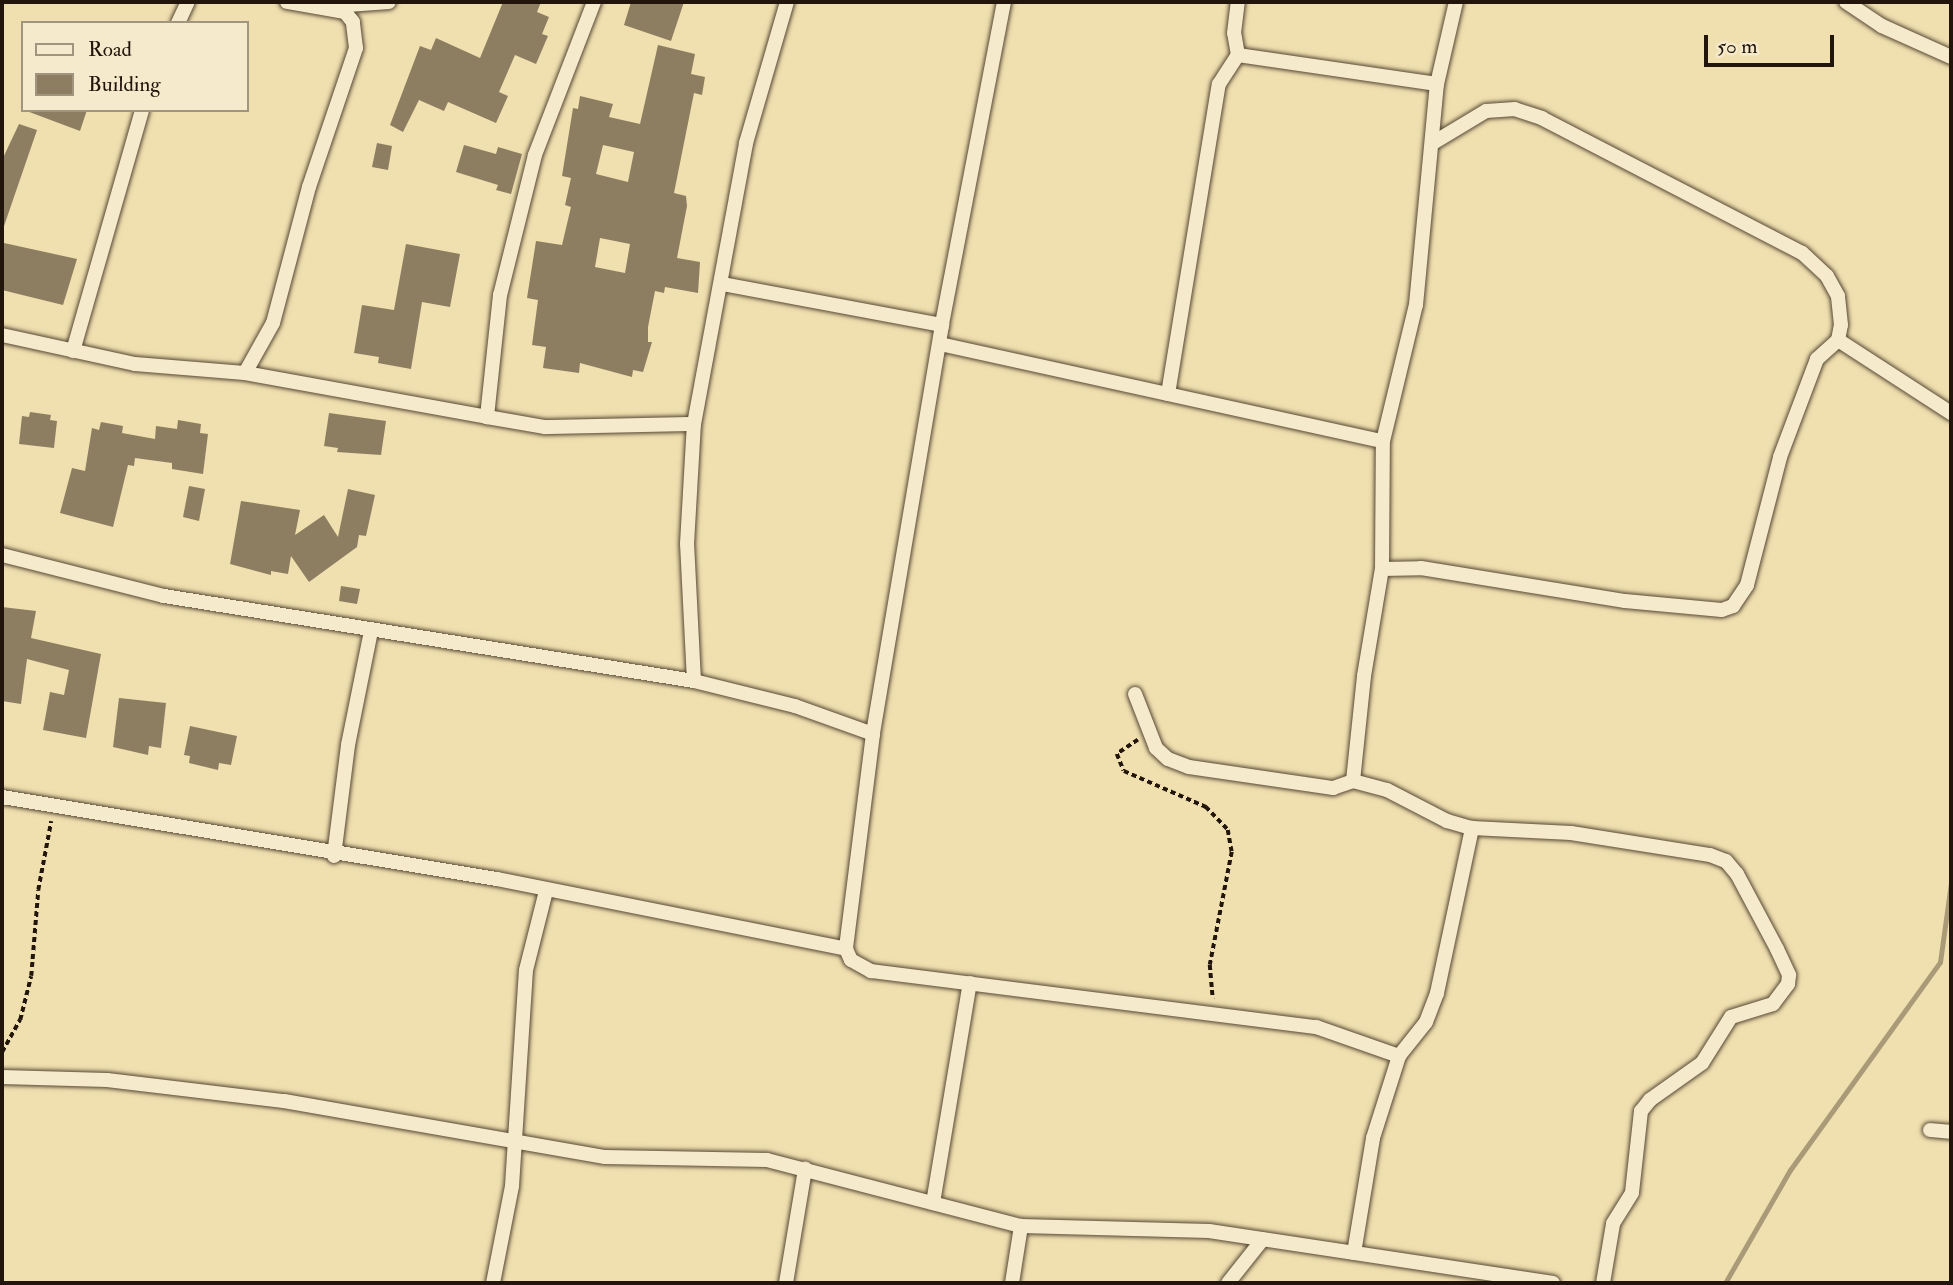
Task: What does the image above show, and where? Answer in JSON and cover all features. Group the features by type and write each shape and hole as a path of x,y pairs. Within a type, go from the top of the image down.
{"street":[{"path":"179,21 188,2"},
{"path":"287,2 329,6 388,2"},
{"path":"487,417 500,295 535,155 594,2"},
{"path":"694,681 687,544 694,424 746,143 787,2"},
{"path":"1004,2 942,326 873,734 846,949 851,960 871,971 1216,1012 1316,1027 1399,1056"},
{"path":"1168,394 1219,84 1238,55 1234,33 1238,2"},
{"path":"1353,781 1364,676 1382,569 1383,441 1416,305 1437,84 1456,2"},
{"path":"1846,2 1882,26 1951,57"},
{"path":"245,373 273,323 309,187 356,48 353,22 345,12 329,6"},
{"path":"1238,55 1437,84"},
{"path":"1382,569 1463,574 1625,601 1722,610 1732,606 1747,585 1780,457 1817,359 1838,340 1838,296 1827,276 1802,253 1542,118 1515,109 1486,111 1433,143"},
{"path":"74,351 141,112"},
{"path":"722,284 942,326"},
{"path":"2,335 135,364 245,373 545,427 694,424"},
{"path":"1838,340 1928,394 1951,413"},
{"path":"940,344 1383,441"},
{"path":"2,555 164,596 694,681 795,706 873,734"},
{"path":"334,856 348,745 371,631"},
{"path":"1135,694 1148,735 1168,759 1189,767 1332,788 1353,781 1387,790 1447,821 1472,828 1571,833 1727,861 1789,975 1788,985 1773,1004 1731,1017 1702,1063 1650,1100 1641,1111 1632,1193 1613,1224 1603,1283"},
{"path":"2,797 546,891 846,949"},
{"path":"1354,1253 1373,1138 1399,1056 1426,1022 1437,993 1472,828"},
{"path":"493,1283 512,1186 526,970 546,891"},
{"path":"933,1203 970,983"},
{"path":"2,1077 165,1086 403,1119 513,1142 605,1157 731,1157 805,1169 1021,1226 1209,1231 1530,1282 1553,1283"},
{"path":"1930,1130 1951,1132"},
{"path":"786,1283 805,1169"},
{"path":"1012,1283 1021,1226"},
{"path":"1228,1283 1262,1239"}],"path":[{"path":"1148,735 1117,754 1117,762 1124,771 1206,807 1228,830 1232,852 1210,965 1216,1012"},
{"path":"2,1052 20,1020 31,976 38,890 54,805"}],"building":[{"path":"503,2 541,2 537,12 549,17 542,34 548,36 536,64 515,55 499,92 508,96 496,123 448,102 444,111 419,100 403,132 390,125 420,46 431,50 436,38 480,58"},
{"path":"631,2 684,2 671,41 624,25"},
{"path":"658,45 695,54 691,74 705,77 702,95 694,93 674,193 686,196 687,206 677,258 700,262 698,293 665,287 664,293 655,291 648,327 648,342 652,342 643,372 633,370 632,377 580,363 579,373 543,368 546,347 532,345 538,300 527,298 536,241 562,245 571,207 565,205 571,178 562,176 573,108 578,109 580,96 613,104 609,117 640,124","holes":["603,145 634,152 628,182 596,174","600,238 630,244 625,273 595,267"]},
{"path":"29,112 86,112 80,131"},
{"path":"19,124 37,130 4,226 2,160"},
{"path":"377,143 392,146 388,170 372,167"},
{"path":"464,145 496,154 498,147 522,154 511,194 496,190 498,185 456,172"},
{"path":"4,243 77,259 63,305 2,290"},
{"path":"406,244 460,254 450,307 422,302 411,369 378,363 379,357 354,353 362,305 394,310"},
{"path":"30,412 51,415 50,420 57,421 54,448 19,444 22,416 29,417"},
{"path":"329,413 386,421 381,455 337,452 338,448 324,446"},
{"path":"178,420 201,424 200,433 208,434 203,474 172,469 172,463 135,458 134,466 128,465 113,527 60,513 72,468 85,471 92,428 99,430 101,422 123,426 122,433 155,439 156,426 177,429"},
{"path":"189,486 205,489 199,521 183,517"},
{"path":"348,489 375,495 366,536 359,535 357,547 309,582 291,556 288,574 271,571 271,575 230,564 241,501 300,510 295,535 324,515 338,537"},
{"path":"341,586 360,589 357,604 339,601"},
{"path":"2,607 36,611 31,638 101,654 86,738 43,730 50,692 64,695 69,670 27,659 21,704 2,701"},
{"path":"119,698 166,703 161,748 149,746 148,755 113,747"},
{"path":"190,726 237,736 231,765 219,763 218,770 189,763 190,756 184,755"}],"waterway":[{"path":"1725,1283 1790,1170 1940,962 1951,883"}]}
